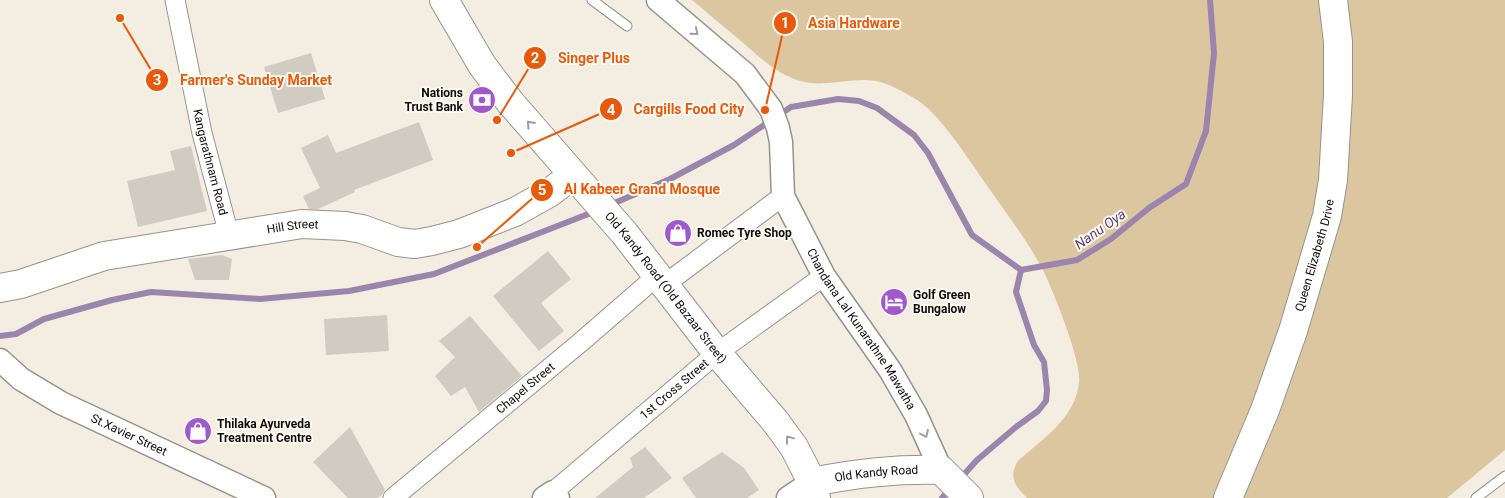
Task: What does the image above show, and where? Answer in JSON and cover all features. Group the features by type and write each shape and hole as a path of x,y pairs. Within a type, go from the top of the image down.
{"main road":[{"name":"Old Kandy Road (Old Bazaar Street)","path":"444,0 488,72 510,102 625,234 717,353 775,421 794,447 814,490"},
{"name":"Queen Elizabeth Drive","path":"1228,498 1265,410 1293,331 1327,216 1333,180 1338,95 1338,42 1333,0"},
{"name":"Hill Street","path":"0,288 21,284 104,256 302,224 326,224 362,229 398,242 415,244 432,241 459,234 515,212 549,193 579,182"},
{"name":"Old Kandy Road","path":"814,490 868,472 893,470 944,472"},
{"path":"944,472 968,498"}],"street":[{"name":"Kangarathnam Road","path":"176,0 202,133 229,235"},
{"name":"Chandana Lal Kunarathne Mawatha","path":"658,0 744,74 775,118 782,151 781,180 783,196 824,276 890,370 916,415 944,472"},
{"name":"Chapel Street","path":"393,498 581,342 660,281 783,196"},
{"name":"1st Cross Street","path":"552,496 717,353 824,276"},
{"name":"St.Xavier Street","path":"3,364 21,379 61,404 264,498"},
{"path":"788,498 814,490"}],"lane":[{"path":"592,0 627,26"},
{"path":"1476,498 1505,476"}],"shaded area":[{"path":"692,0 1505,0 1505,450 1447,498 1027,498 1014,481 1015,467 1018,461 1047,436 1064,418 1076,396 1079,373 1072,344 1044,272 1018,229 946,128 917,100 892,86 876,81 857,80 809,83 792,78 762,59"}],"building":[{"path":"311,53 325,99 278,113 264,67"},
{"path":"419,122 433,160 354,190 355,192 318,209 309,209 303,196 320,188 301,148 328,135 336,153"},
{"path":"191,146 207,211 138,227 127,181 175,170 170,151"},
{"path":"548,251 571,279 541,303 564,331 539,351 493,296"},
{"path":"222,255 232,259 229,280 195,280 188,259"},
{"path":"387,315 389,351 326,355 324,319"},
{"path":"470,316 522,376 479,412 465,387 451,396 435,376 455,357 439,341"},
{"path":"350,427 385,490 377,498 348,498 313,462"},
{"path":"645,447 672,478 644,498 595,498 633,467 630,458"},
{"path":"722,452 744,468 759,490 747,498 696,498 682,478"}],"waterway":[{"name":"Nanu Oya","path":"1021,270 1077,260 1111,239 1149,208 1186,184 1206,131 1214,53 1210,0"},
{"path":"610,205 670,179 734,145 791,107 838,99 859,101 877,108 914,135 928,153 972,235 1021,270"},
{"path":"0,336 16,334 44,319 112,300 151,292 260,299 349,291 434,274 596,211"},
{"name":"Nanu Oya","path":"960,479 977,460 1038,411 1046,401 1047,390 1044,362 1034,345 1016,292 1021,270"},
{"name":"Nanu Oya","path":"942,498 951,488"}],"place":[{"name":"Farmer's Sunday Market","path":"120,18"},
{"name":"Nations Trust Bank","path":"482,100"},
{"name":"Asia Hardware","path":"765,110"},
{"name":"Singer Plus","path":"497,120"},
{"name":"Cargills Food City","path":"511,153"},
{"name":"Romec Tyre Shop","path":"678,233"},
{"name":"Al Kabeer Grand Mosque","path":"477,247"},
{"name":"Golf Green Bungalow","path":"894,302"},
{"name":"Thilaka Ayurveda Treatment Centre","path":"198,431"}]}
